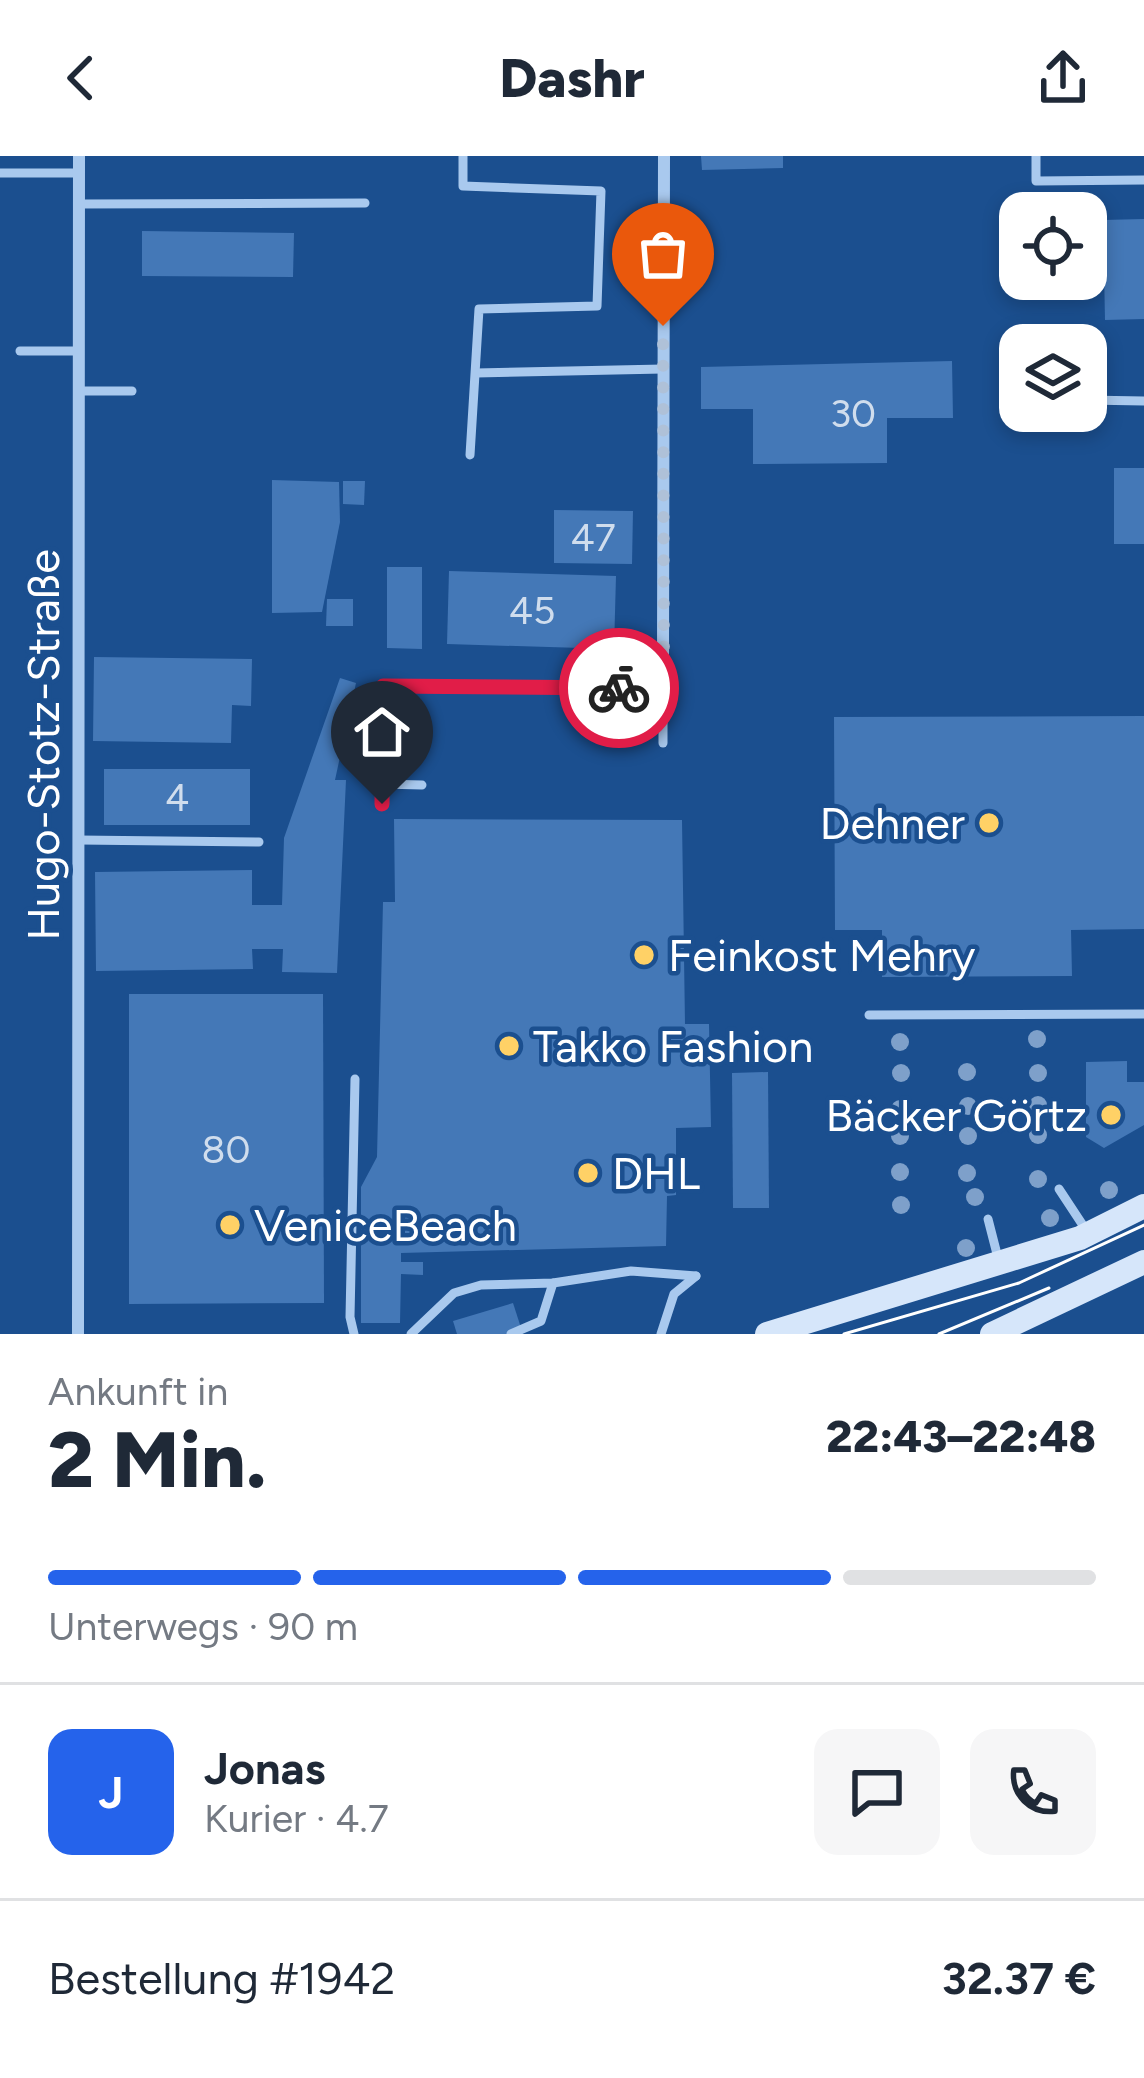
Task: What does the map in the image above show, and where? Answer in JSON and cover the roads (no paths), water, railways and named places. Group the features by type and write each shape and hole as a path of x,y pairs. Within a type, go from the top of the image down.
{"main road":[{"path":"767,1334 999,1264 1088,1234 1144,1207"},
{"path":"992,1334 1144,1262"}],"street":[{"name":"Hugo-Stotz-Straße","path":"79,156 79,1334"},
{"path":"663,658 664,156"}],"lane":[{"path":"464,156 463,186 601,191 597,306 479,310 470,455"},
{"path":"1036,156 1036,181 1144,180"},
{"path":"0,173 79,173"},
{"path":"79,204 365,203"},
{"path":"20,351 79,351"},
{"path":"476,373 663,369"},
{"path":"79,391 131,391"},
{"path":"1107,400 1144,401"},
{"path":"663,658 663,743"},
{"path":"382,804 383,686 664,688"},
{"path":"382,784 422,785"},
{"path":"79,840 259,842"},
{"path":"869,1015 1144,1014"},
{"path":"354,1334 350,1317 355,1079"},
{"path":"1059,1189 1088,1234"},
{"path":"988,1219 999,1264"},
{"path":"411,1334 454,1292 481,1285 553,1283 632,1271 696,1276 674,1294 661,1334"},
{"path":"511,1334 541,1321 553,1283"}],"tram line":[{"path":"844,1334 1019,1283 1144,1225"},
{"path":"939,1334 1049,1288"}],"place":[{"name":"Dehner","path":"989,823"},
{"name":"Feinkost Mehry","path":"644,955"},
{"name":"Takko Fashion","path":"509,1046"},
{"name":"Bäcker Görtz","path":"1111,1115"},
{"name":"DHL","path":"588,1173"},
{"name":"VeniceBeach","path":"230,1225"}]}
